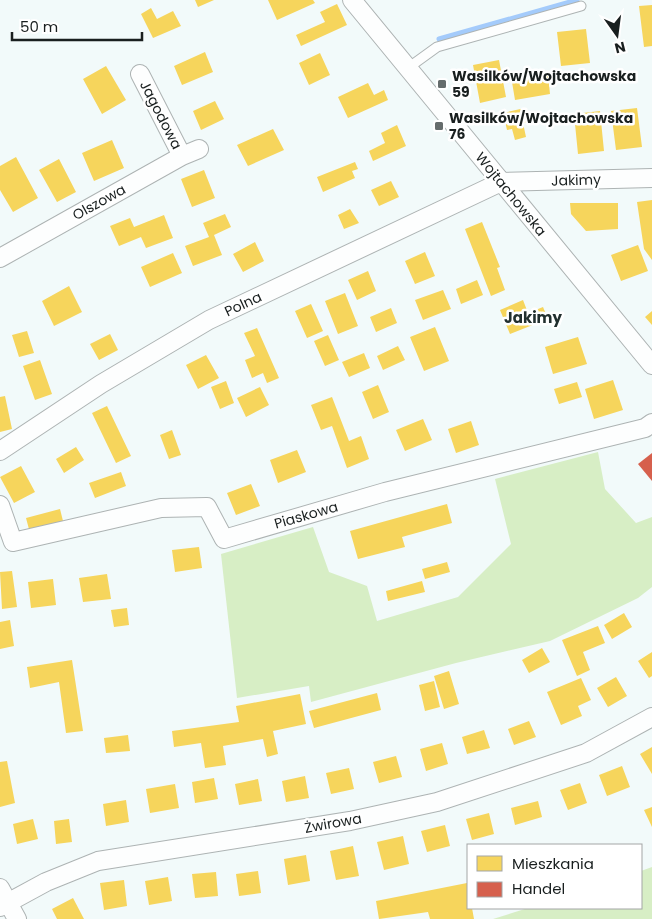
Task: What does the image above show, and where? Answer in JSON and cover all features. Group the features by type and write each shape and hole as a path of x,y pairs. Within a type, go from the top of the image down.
{"street":[{"name":"Wojtachowska","path":"352,0 652,365"},
{"name":"Jagodowa","path":"140,74 182,156"},
{"name":"Olszowa","path":"0,258 182,156 199,149"},
{"name":"Jakimy","path":"501,182 652,178"},
{"name":"Polna","path":"0,450 101,384 208,320 501,182"},
{"name":"Piaskowa","path":"0,505 13,542 162,508 207,507 224,539 385,492 645,428 652,423"},
{"name":"Żwirowa","path":"17,919 3,899 98,861 350,821 436,802 586,752 652,717"}],"lane":[{"path":"408,68 437,47 581,6"}],"green space":[{"path":"598,452 605,489 636,523 652,517 652,587 638,598 550,641 456,663 311,702 309,686 237,698 221,554 313,527 329,572 367,586 377,621 458,597 511,544 495,479"},
{"path":"652,867 652,919 493,919 525,909 642,909 642,871"}],"building: Mieszkania":[{"path":"195,0 214,0 198,7"},
{"path":"268,0 313,0 315,3 277,20"},
{"path":"337,4 347,25 301,46 296,35 325,22 320,12"},
{"path":"652,5 652,46 644,47 639,6"},
{"path":"151,8 157,19 173,11 181,26 153,38 141,14"},
{"path":"586,29 590,63 561,66 557,32"},
{"path":"205,52 213,72 182,85 174,66"},
{"path":"320,53 330,75 309,85 299,63"},
{"path":"499,60 506,97 480,103 473,65"},
{"path":"106,66 126,100 102,114 83,79"},
{"path":"548,75 550,94 515,100 512,82"},
{"path":"368,83 374,95 384,90 388,100 348,118 338,97"},
{"path":"215,101 224,119 201,130 193,111"},
{"path":"525,108 528,122 523,123 526,137 515,140 512,129 507,130 503,113"},
{"path":"637,108 642,147 616,150 611,111"},
{"path":"600,111 604,151 578,154 574,114"},
{"path":"397,125 406,146 373,161 369,151 385,143 381,133"},
{"path":"273,129 284,150 248,166 237,145"},
{"path":"112,140 124,168 94,181 82,153"},
{"path":"16,157 38,198 13,212 0,190 0,166"},
{"path":"59,159 76,192 57,202 39,170"},
{"path":"355,162 358,169 352,171 355,178 323,192 317,177"},
{"path":"204,170 215,198 192,207 181,179"},
{"path":"391,181 399,197 379,206 371,190"},
{"path":"652,200 652,260 644,249 637,202"},
{"path":"570,203 618,203 618,229 586,231 571,214"},
{"path":"350,209 359,223 344,229 338,215"},
{"path":"225,214 231,227 214,235 222,255 193,266 185,246 209,237 203,223"},
{"path":"164,215 173,238 146,248 141,237 119,246 110,226 130,218 134,227"},
{"path":"482,222 500,267 497,268 505,290 491,296 465,229"},
{"path":"255,242 264,261 243,272 233,254"},
{"path":"638,245 648,271 621,281 611,255"},
{"path":"425,252 435,276 415,284 405,261"},
{"path":"173,253 182,273 150,287 141,267"},
{"path":"368,271 376,291 357,300 348,280"},
{"path":"477,280 483,295 461,304 456,289"},
{"path":"69,286 82,312 54,326 42,301"},
{"path":"443,290 451,309 423,320 415,300"},
{"path":"345,293 358,326 338,334 325,301"},
{"path":"523,300 528,313 543,307 548,319 510,334 500,310"},
{"path":"311,304 323,331 307,338 295,311"},
{"path":"391,308 397,323 376,332 370,317"},
{"path":"652,311 652,325 645,317"},
{"path":"435,327 449,361 424,371 410,337"},
{"path":"257,328 279,378 267,383 263,373 252,378 245,360 255,356 244,333"},
{"path":"27,331 34,353 19,357 12,335"},
{"path":"110,334 118,350 99,360 90,344"},
{"path":"328,335 339,360 325,366 314,341"},
{"path":"578,337 587,364 553,374 545,347"},
{"path":"398,346 405,360 383,370 377,356"},
{"path":"364,353 370,368 349,377 342,362"},
{"path":"206,355 219,378 198,389 186,365"},
{"path":"40,360 52,394 35,400 23,366"},
{"path":"613,380 623,410 594,419 585,389"},
{"path":"226,381 234,403 220,409 211,387"},
{"path":"577,382 582,397 559,404 554,389"},
{"path":"378,385 389,412 373,419 362,392"},
{"path":"260,387 269,405 246,417 237,398"},
{"path":"5,396 12,429 0,432 0,397"},
{"path":"332,397 349,441 361,436 369,459 347,468 332,426 321,430 311,405"},
{"path":"107,406 131,456 116,463 92,413"},
{"path":"423,419 432,440 405,451 396,430"},
{"path":"471,421 479,445 456,453 448,429"},
{"path":"172,430 181,455 169,459 160,435"},
{"path":"76,447 84,460 64,473 56,459"},
{"path":"297,450 306,472 278,483 270,460"},
{"path":"21,466 35,492 14,503 0,477"},
{"path":"121,472 126,486 95,498 89,483"},
{"path":"251,484 260,506 236,515 227,493"},
{"path":"447,504 452,523 402,537 405,547 358,559 350,531"},
{"path":"60,509 64,525 30,533 26,518"},
{"path":"199,547 202,568 175,572 172,550"},
{"path":"447,562 450,572 425,579 422,569"},
{"path":"12,571 17,607 2,609 0,572"},
{"path":"107,574 111,599 83,602 79,578"},
{"path":"53,579 56,605 31,608 28,582"},
{"path":"422,581 425,592 388,601 386,591"},
{"path":"127,608 129,625 114,627 111,610"},
{"path":"624,613 632,627 612,639 604,625"},
{"path":"10,620 14,646 0,649 0,622"},
{"path":"598,626 605,643 583,652 590,670 577,676 562,640"},
{"path":"542,648 550,662 529,673 522,660"},
{"path":"652,652 652,676 649,678 638,661"},
{"path":"72,660 83,731 66,733 59,682 30,688 27,667"},
{"path":"449,671 459,704 444,709 434,676"},
{"path":"616,677 627,696 608,707 597,688"},
{"path":"581,678 591,700 578,706 582,716 561,725 547,692"},
{"path":"434,681 440,707 425,711 419,685"},
{"path":"377,693 381,710 314,728 309,711"},
{"path":"300,694 306,724 273,731 278,754 267,757 263,739 223,746 226,765 205,768 201,743 174,747 172,731 239,722 236,706"},
{"path":"529,721 536,737 514,745 508,729"},
{"path":"484,730 490,748 467,754 462,737"},
{"path":"128,735 130,751 106,753 104,738"},
{"path":"442,743 448,764 426,771 420,749"},
{"path":"652,747 652,774 640,754"},
{"path":"396,756 402,777 379,783 373,762"},
{"path":"7,761 15,803 0,807 0,762"},
{"path":"622,766 630,787 607,796 599,775"},
{"path":"349,768 354,789 331,794 326,773"},
{"path":"305,776 309,798 286,802 282,781"},
{"path":"214,778 218,799 195,803 192,782"},
{"path":"258,779 262,801 239,805 235,784"},
{"path":"580,783 587,803 568,810 560,790"},
{"path":"175,784 179,808 150,813 146,789"},
{"path":"126,800 129,822 106,826 103,804"},
{"path":"538,801 542,817 515,825 511,808"},
{"path":"652,807 652,827 644,810"},
{"path":"489,813 494,834 472,840 466,819"},
{"path":"33,819 38,839 17,844 13,824"},
{"path":"69,819 72,842 56,844 54,821"},
{"path":"445,825 450,846 427,852 421,831"},
{"path":"403,836 409,864 384,870 377,842"},
{"path":"353,846 359,876 336,880 330,851"},
{"path":"306,855 310,881 288,885 284,859"},
{"path":"258,871 261,893 239,896 236,874"},
{"path":"216,872 218,896 195,898 192,874"},
{"path":"168,877 172,901 149,905 145,881"},
{"path":"124,880 127,906 104,910 100,883"},
{"path":"467,883 467,909 472,909 474,919 430,919 428,912 379,919 376,901"},
{"path":"73,898 84,919 57,919 52,909"}],"building: Handel":[{"path":"652,453 652,481 638,464"}],"waterway":[{"path":"439,39 577,0"}],"place":[{"name":"Wasilków/Wojtachowska 59","path":"442,84"},
{"name":"Wasilków/Wojtachowska 76","path":"439,126"}],"district":[{"name":"Jakimy","path":"533,318"}]}
